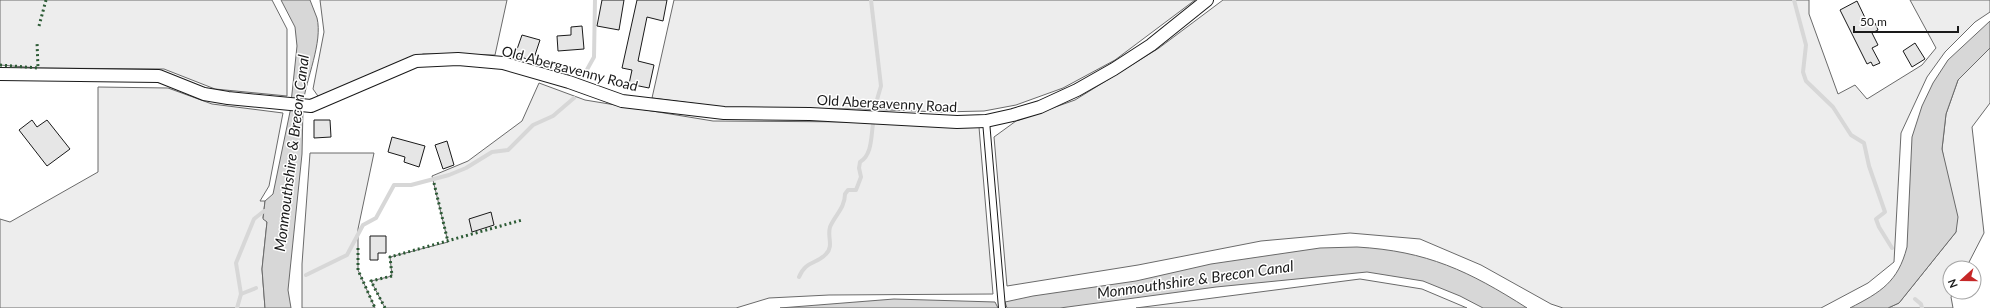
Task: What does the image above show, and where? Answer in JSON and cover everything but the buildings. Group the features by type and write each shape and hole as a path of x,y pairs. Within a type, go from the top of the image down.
{"street":[{"name":"Old Abergavenny Road","path":"0,74 159,76 204,94 228,98 311,106 416,61 458,59 503,63 569,82 622,101 724,114 810,114 957,122 986,120 1040,107 1077,90 1114,69 1151,44 1207,0"}],"lane":[{"path":"986,120 1002,308"}],"shaded area":[{"path":"0,0 272,0 287,29 287,96 215,89 164,69 38,68 0,65"},
{"path":"320,0 507,0 495,55 423,54 320,99 313,89 324,32"},
{"path":"674,0 1195,0 1115,60 1063,88 1016,105 984,111 941,112 862,109 729,108 652,98"},
{"path":"1223,0 1809,0 1809,14 1838,94 1855,85 1867,99 1922,65 1936,48 1910,0 1990,0 1990,12 1975,22 1945,52 1927,77 1901,133 1894,262 1868,283 1821,308 1563,308 1551,304 1481,265 1420,239 1350,233 1261,241 1138,265 1007,286 994,137 1016,121 1075,100 1159,48"},
{"path":"1990,48 1990,103 1972,127 1984,233 1970,260 1942,260 1942,300 1952,300 1953,308 1888,308 1899,303 1956,232 1942,149 1946,114 1958,80"},
{"path":"539,83 585,100 713,121 861,122 979,127 993,294 829,295 769,298 736,308 385,308 371,281 392,276 390,257 448,242 432,176 468,161 522,121"},
{"path":"98,87 168,88 212,104 283,113 269,186 260,201 265,201 263,218 267,222 262,269 265,308 0,308 0,219 10,222 98,172"},
{"path":"310,153 374,153 358,229 358,270 375,308 302,308 302,264"},
{"path":"1360,279 1422,289 1467,308 1136,308"}],"water":[{"path":"281,0 310,0 317,18 318,38 303,104 291,103 297,46 295,27"},
{"path":"1990,21 1990,48 1958,80 1946,114 1942,149 1958,217 1956,232 1899,303 1888,308 1850,308 1871,297 1887,285 1899,269 1907,247 1912,137 1922,106 1933,83 1948,60"},
{"name":"Monmouthshire & Brecon Canal","path":"291,107 303,108 302,154 288,290 291,308 265,308 262,269 267,222 263,219 265,201 273,194"},
{"name":"Monmouthshire & Brecon Canal","path":"1357,247 1405,253 1446,265 1486,283 1527,308 1483,308 1460,296 1423,281 1367,272 1216,287 1060,308 1007,308 1005,302 1033,296 1136,281 1211,264 1320,248"},
{"path":"894,299 995,302 998,308 780,308"}],"waterway":[{"path":"584,75 594,57 595,0"},
{"path":"871,0 881,86 876,103"},
{"path":"1794,0 1806,45 1803,72 1806,81 1833,107 1851,135 1864,143 1869,166 1885,212 1876,219 1879,227 1892,248"},
{"path":"306,275 347,255 363,225 376,218 394,185 411,185 449,175 466,168 492,152 508,150 533,125 553,116 574,98"},
{"path":"799,277 808,265 819,260 830,248 830,227 842,207 845,194 848,190 856,190 861,177 859,168 860,162 864,159 869,150 873,124"},
{"name":"Monmouthshire & Brecon Canal","path":"241,294 236,263 254,219 264,211 269,211"},
{"path":"237,308 241,294 256,288"},
{"path":"1915,299 1921,304 1922,308"}],"hedge":[{"path":"39,26 46,0"},
{"path":"0,65 38,68 37,42"},
{"path":"434,183 448,242"},
{"path":"385,308 371,281 392,276 390,257 522,220"},
{"path":"358,248 358,270 375,308"}]}
